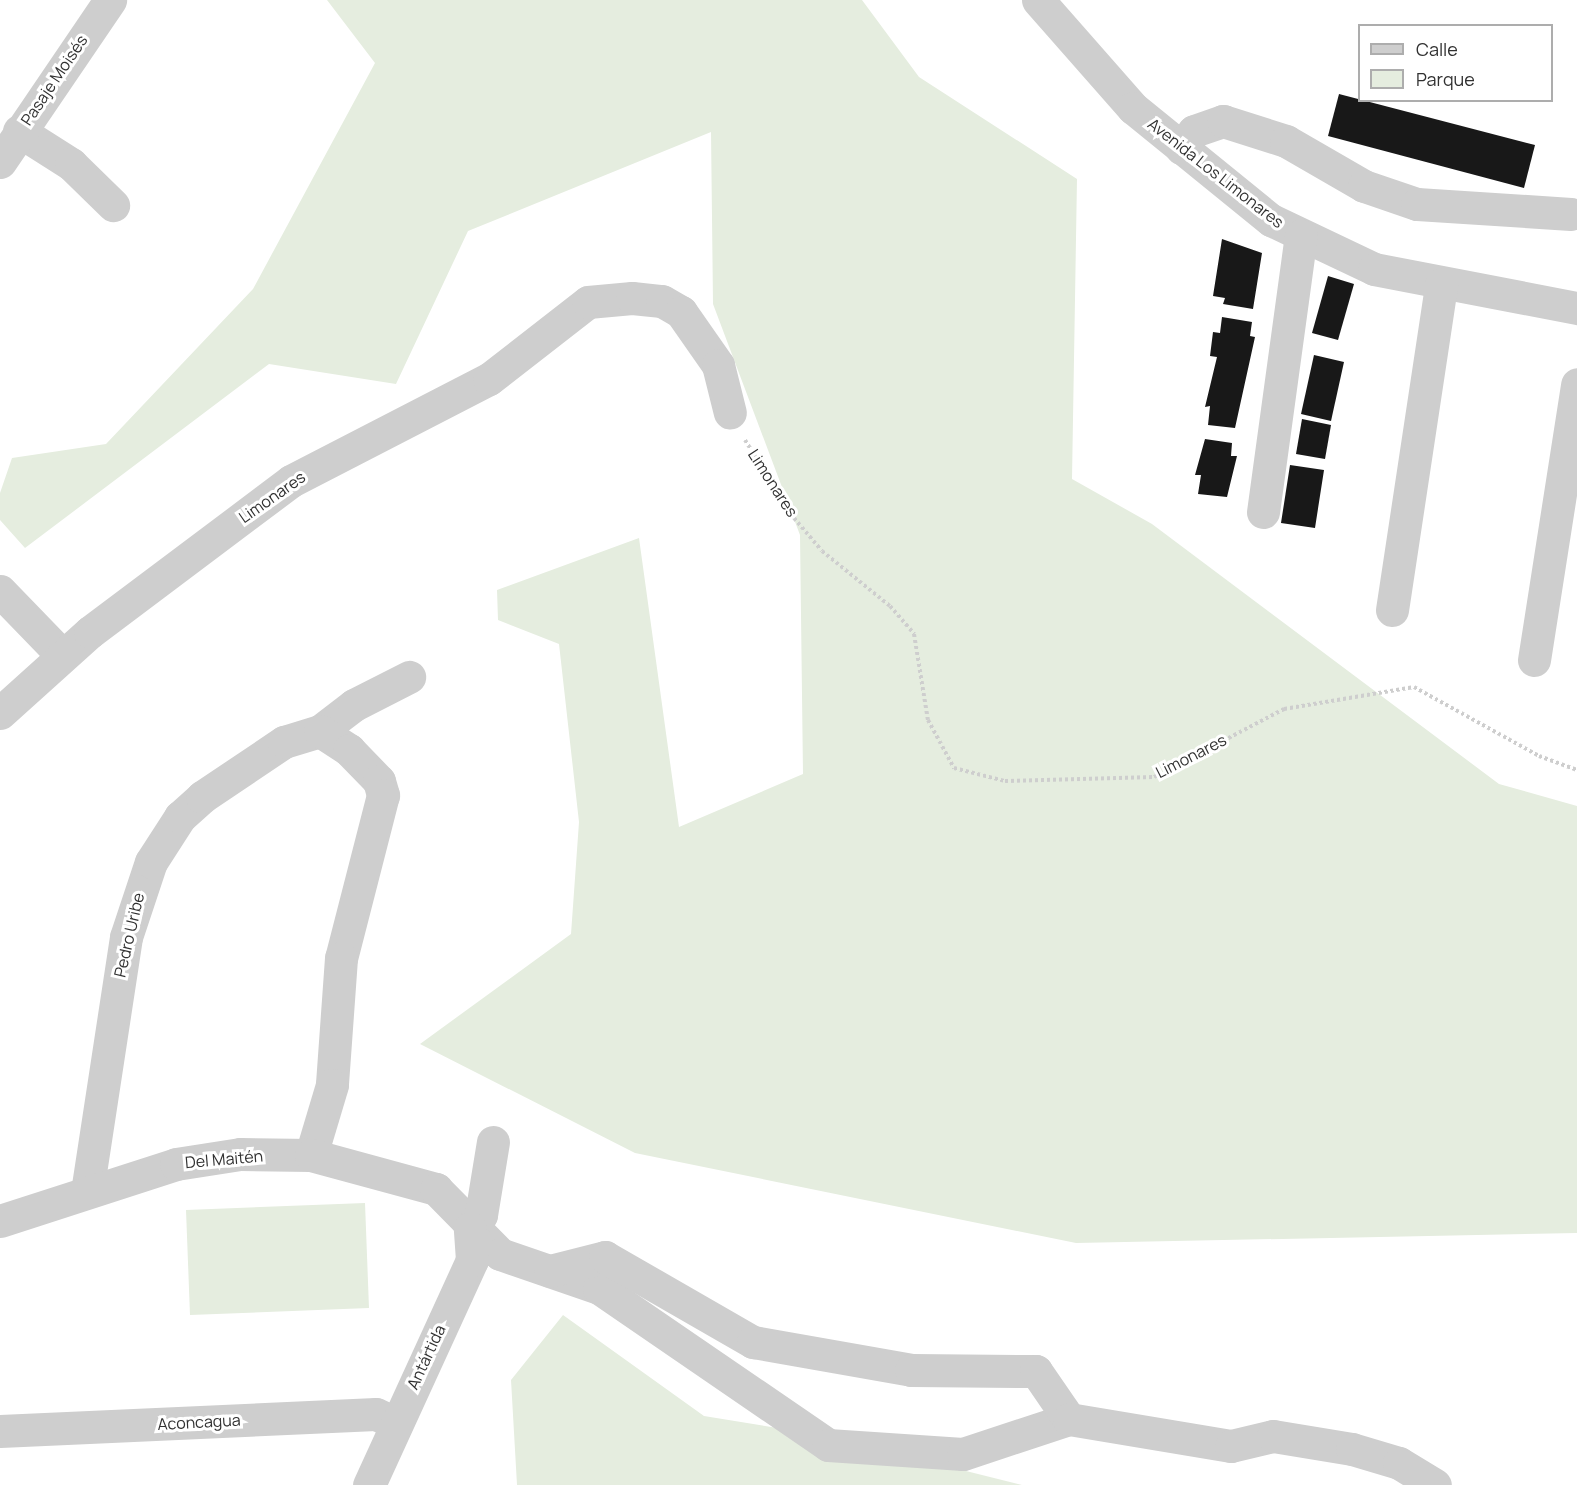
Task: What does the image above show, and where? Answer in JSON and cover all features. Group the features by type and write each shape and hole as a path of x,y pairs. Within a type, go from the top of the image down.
{"street":[{"name":"Pasaje Moisés","path":"0,162 19,131 111,0"},
{"name":"Avenida Los Limonares","path":"1038,0 1132,108 1180,148 1301,236 1374,269 1441,285 1577,308"},
{"path":"1180,148 1194,131 1223,121 1286,141 1364,186 1417,204 1571,213"},
{"path":"19,131 71,164 113,205"},
{"path":"1263,512 1301,236"},
{"path":"1392,610 1441,285"},
{"name":"Limonares","path":"0,713 62,655 291,481 489,379 588,302 632,298 662,301 681,312 718,365 730,413"},
{"path":"1534,660 1577,384"},
{"path":"0,591 62,655"},
{"name":"Pedro Uribe","path":"87,1192 126,936 151,862 180,817 202,797 284,742 320,731 354,705 409,677"},
{"path":"311,1155 332,1085 341,958 383,795 379,781 350,750 320,731"},
{"path":"470,1228 481,1215 493,1142"},
{"name":"Del Maitén","path":"0,1221 176,1164 240,1154 311,1155 436,1189 470,1228 500,1254 599,1288 828,1445 963,1454 1068,1419"},
{"name":"Antártida","path":"369,1485 395,1423 472,1260 470,1228"},
{"path":"550,1271 605,1257 753,1342 911,1370 1036,1371 1068,1419 1231,1446 1273,1436 1352,1449 1399,1463 1435,1485"},
{"name":"Aconcagua","path":"0,1431 376,1414 395,1423"}],"path":[{"name":"Limonares","path":"730,413 794,518 822,551 890,606 914,634 928,720 954,768 1005,781 1154,777 1284,708 1414,687 1539,756 1577,770"}],"green space":[{"path":"327,0 862,0 919,77 1077,179 1072,479 1152,524 1499,784 1577,806 1577,1233 1076,1243 635,1153 420,1044 571,934 579,822 559,644 498,620 497,590 639,538 679,827 803,774 800,535 713,304 711,132 468,231 396,384 269,364 25,548 0,520 0,493 12,458 106,444 253,289 375,63"},
{"path":"365,1203 369,1308 190,1315 186,1210"},
{"path":"563,1315 704,1416 826,1436 1022,1485 517,1485 511,1380"}],"building":[{"path":"1339,94 1358,99 1358,102 1370,102 1535,145 1524,188 1328,136"},
{"path":"1222,239 1262,253 1253,309 1223,304 1225,298 1213,296"},
{"path":"1328,276 1354,284 1338,340 1312,333"},
{"path":"1222,317 1252,322 1250,336 1255,337 1235,428 1208,425 1210,406 1205,407 1217,357 1210,356 1213,332 1220,333"},
{"path":"1314,355 1344,362 1331,421 1301,414"},
{"path":"1302,419 1331,425 1325,459 1296,454"},
{"path":"1205,439 1232,443 1231,456 1237,456 1227,497 1198,494 1201,475 1195,475"},
{"path":"1290,465 1324,470 1315,528 1281,523"}]}
